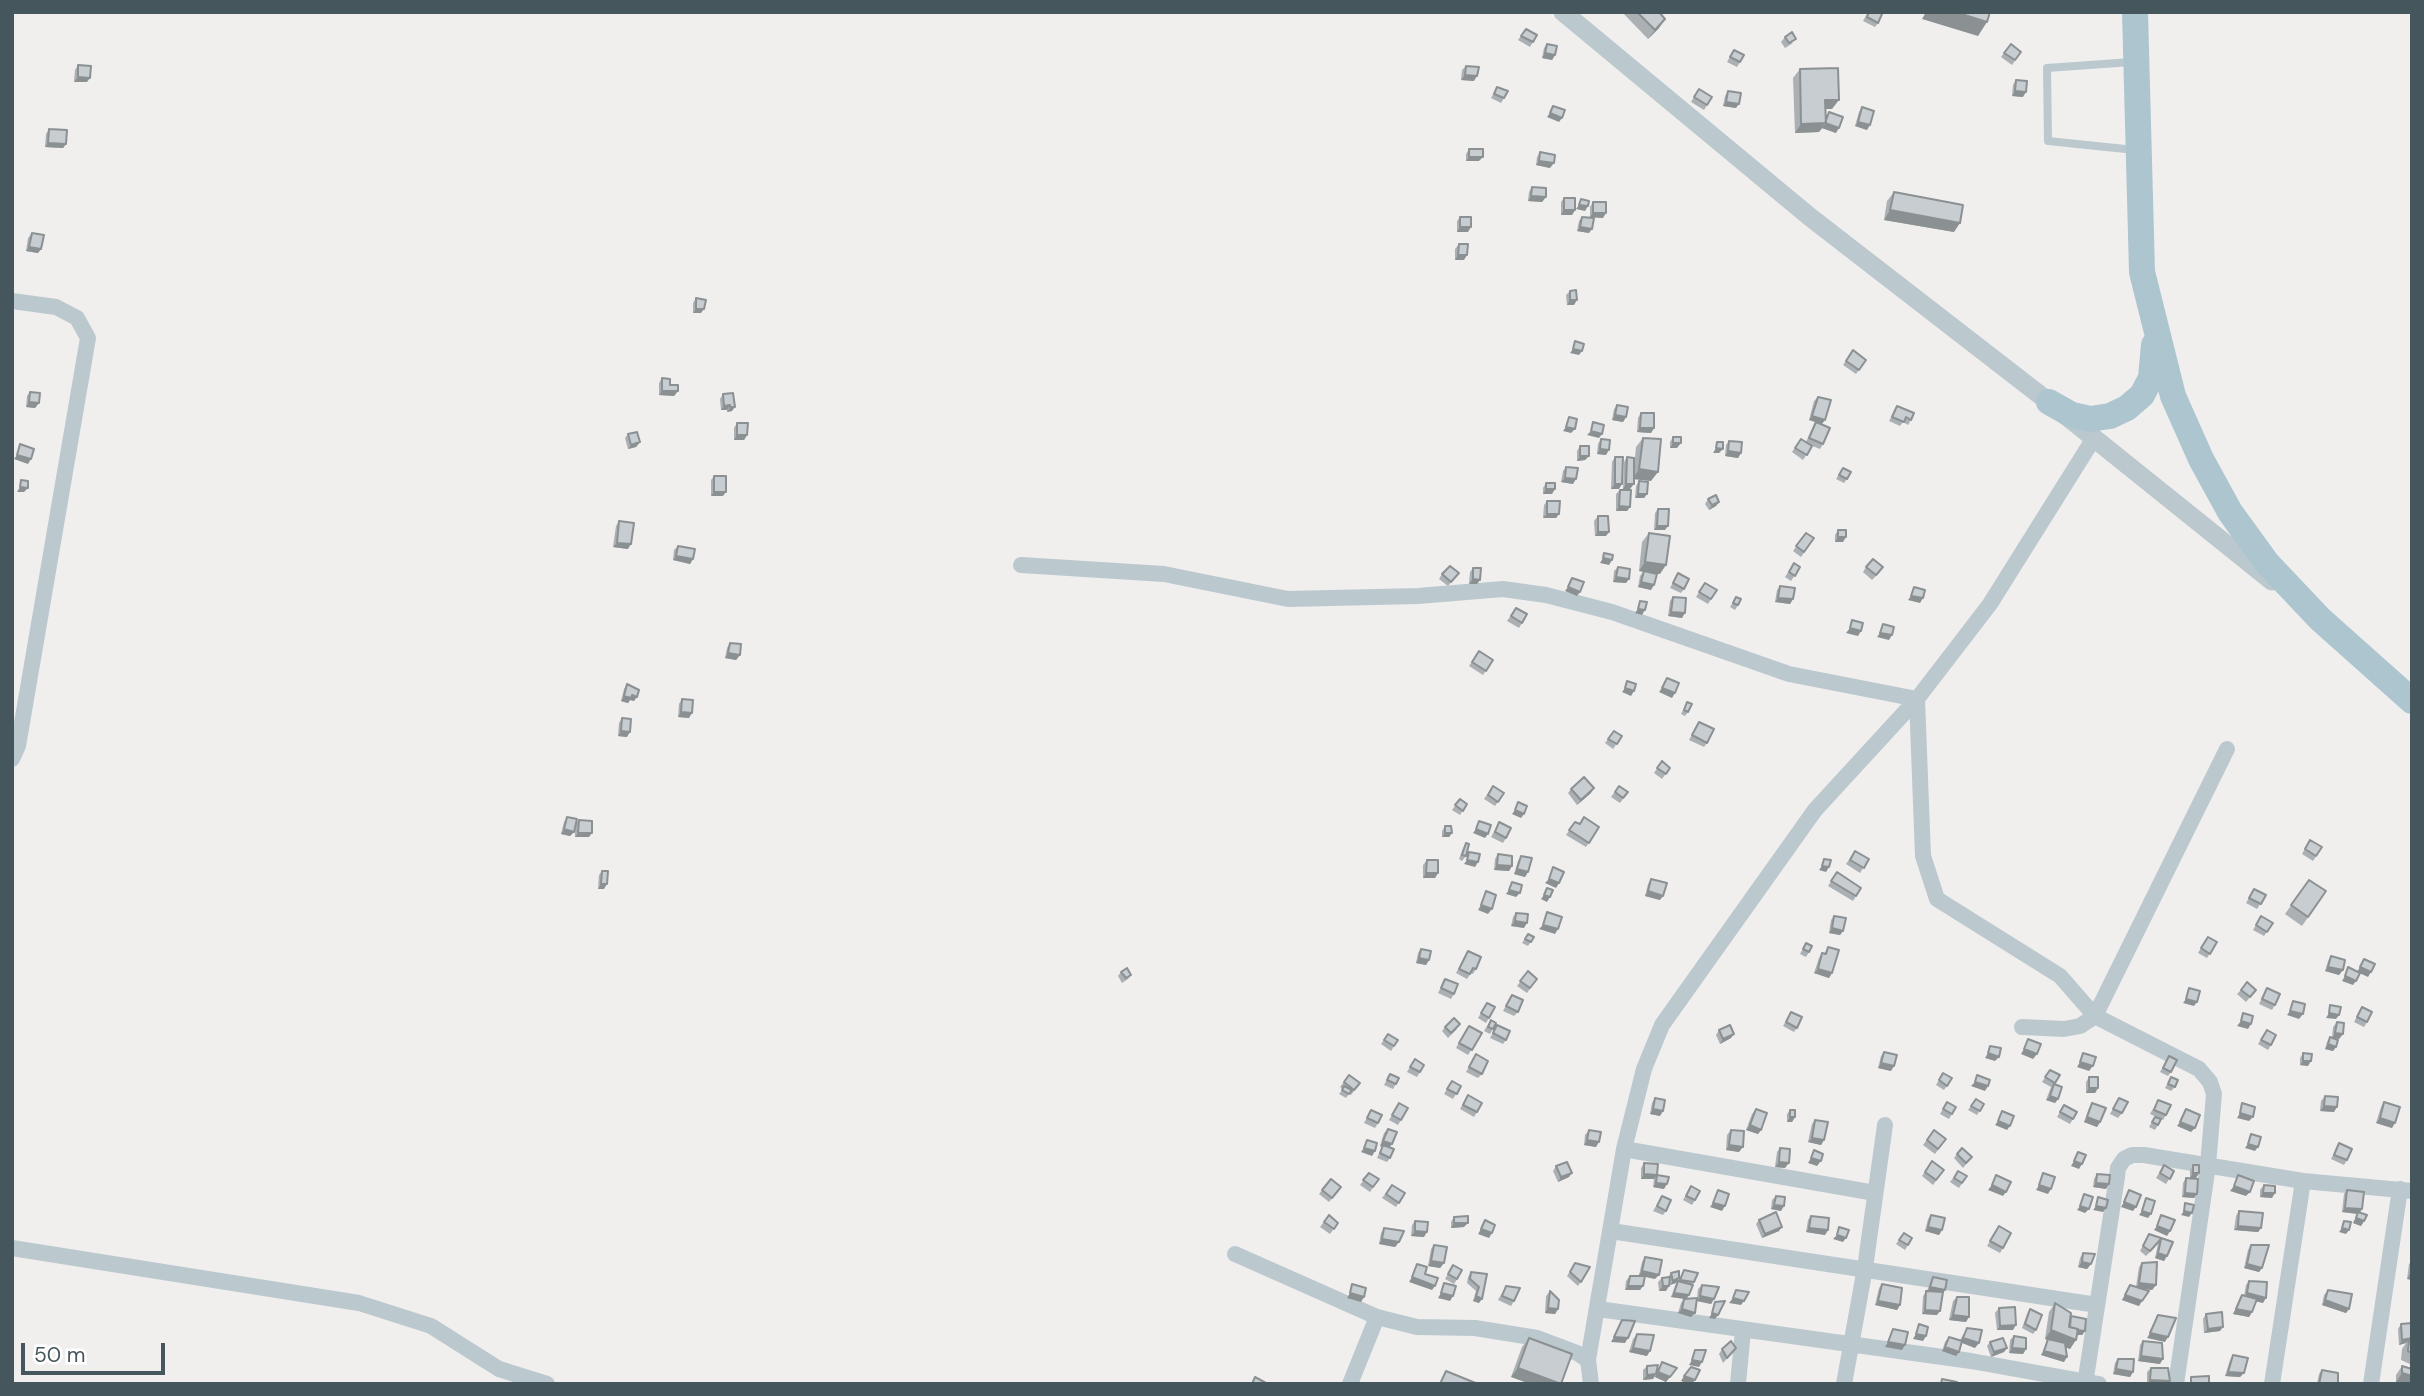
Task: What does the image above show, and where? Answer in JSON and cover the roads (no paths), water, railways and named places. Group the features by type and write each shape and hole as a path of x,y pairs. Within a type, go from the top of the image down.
{"main road":[{"path":"2135,12 2142,272 2173,396 2201,459 2230,512 2267,563 2320,620 2412,701"},
{"path":"2049,402 2072,415 2090,419 2110,416 2127,408 2142,395 2151,377 2154,325"}],"street":[{"path":"1563,12 1810,217 2049,402 2320,620"},
{"path":"12,301 56,307 77,318 88,338 18,747 12,758"},
{"path":"1591,1384 1588,1360 1624,1149 1644,1069 1662,1025 1815,810 1917,699 1990,604 2094,438"},
{"path":"1021,565 1164,574 1288,599 1418,596 1503,589 1546,594 1612,612 1789,674 1917,699"},
{"path":"1917,699 1923,856 1937,899 2060,976 2095,1016 2199,1069 2210,1082 2214,1094 2208,1165 2176,1384"},
{"path":"2022,1027 2064,1029 2080,1026 2095,1016 2227,749"},
{"path":"1844,1384 1885,1125"},
{"path":"1624,1149 1875,1193"},
{"path":"1598,1309 1972,1361 2090,1383 2097,1305 2118,1168 2124,1159 2132,1155 2144,1155 2303,1181 2406,1190 2371,1384"},
{"path":"2272,1384 2303,1181"},
{"path":"1611,1231 2097,1305"},
{"path":"12,1248 359,1303 430,1326 499,1368 547,1384"},
{"path":"1235,1255 1377,1317 1417,1327 1512,1332 1537,1338 1588,1360"},
{"path":"1350,1384 1377,1317"},
{"path":"1738,1384 1743,1330"}],"lane":[{"path":"2136,62 2047,68 2048,141 2138,151"}]}
